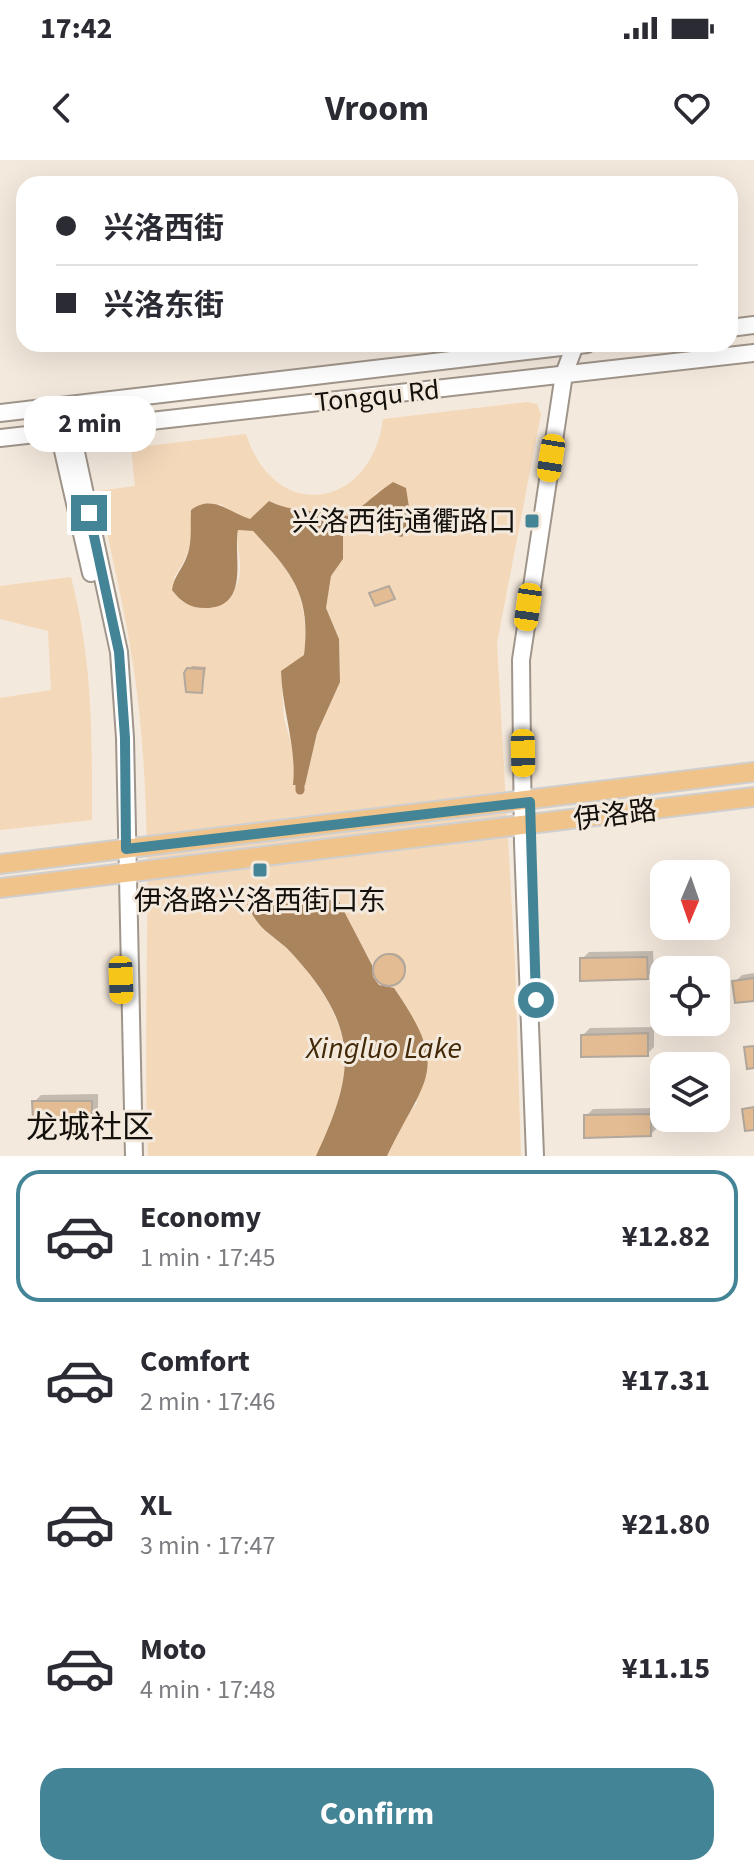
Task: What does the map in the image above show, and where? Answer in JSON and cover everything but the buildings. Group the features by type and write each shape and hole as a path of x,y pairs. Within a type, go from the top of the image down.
{"main road":[{"name":"伊洛路","path":"0,864 754,772"},
{"name":"伊洛路","path":"0,888 754,797"}],"street":[{"name":"Tongqu Rd","path":"0,413 521,352"},
{"path":"535,1156 526,825 528,660 568,374 578,352"},
{"name":"Tongqu Rd","path":"0,438 754,353"},
{"path":"402,366 405,392"},
{"path":"221,388 224,412"},
{"path":"59,406 119,652 125,738 122,874 127,1156"},
{"path":"526,825 542,1156"},
{"path":"122,874 134,1156"}],"shaded area":[{"path":"527,402 537,404 541,414 497,643 515,963 521,1156 387,1156 404,1120 417,1103 389,989 375,980 372,964 334,894 247,904 258,923 289,950 317,984 340,1031 344,1053 343,1076 329,1127 316,1156 148,1156 147,848 141,725 129,642 98,491 135,486 131,448 246,434 260,463 278,483 299,493 321,494 342,487 361,472 375,449 383,419","holes":["377,492 394,535 386,520 357,518 343,531 343,559 331,576 326,608 339,639 340,682 317,733 305,785 294,785 296,760 284,719 281,671 304,656 304,617 296,587 279,560 253,531 238,530 240,575 231,595 214,605 192,605 181,601 174,577 188,550 191,520 221,504 232,514 250,519 270,501 289,508 347,516 367,505"]},
{"path":"71,577 87,668 92,820 0,830 0,698 51,690 48,631 0,619 0,586"}],"water":[{"path":"393,482 406,488 411,520 402,537 394,535 386,520 357,518 343,531 343,559 331,576 326,608 339,639 340,682 317,733 305,785 293,785 293,757 281,671 304,655 305,616 296,587 289,573 253,531 238,530 237,577 230,598 222,605 209,608 183,602 172,590 189,548 191,510 214,504 250,519 269,501 288,508 347,516"},
{"name":"Xingluo Lake","path":"335,894 372,965 373,977 379,985 394,988 423,1038 427,1057 421,1090 387,1156 316,1156 329,1127 344,1076 345,1053 341,1030 317,984 289,950 263,929 247,904"}],"waterway":[{"path":"300,785 300,790"}],"place":[{"name":"兴洛西街通衢路口","path":"532,521"},
{"name":"伊洛路兴洛西街口东","path":"260,870"}],"district":[{"name":"龙城社区","path":"90,1127"}],"route":[{"path":"89,513 119,652 125,738 126,849 530,802 536,1000"}]}
